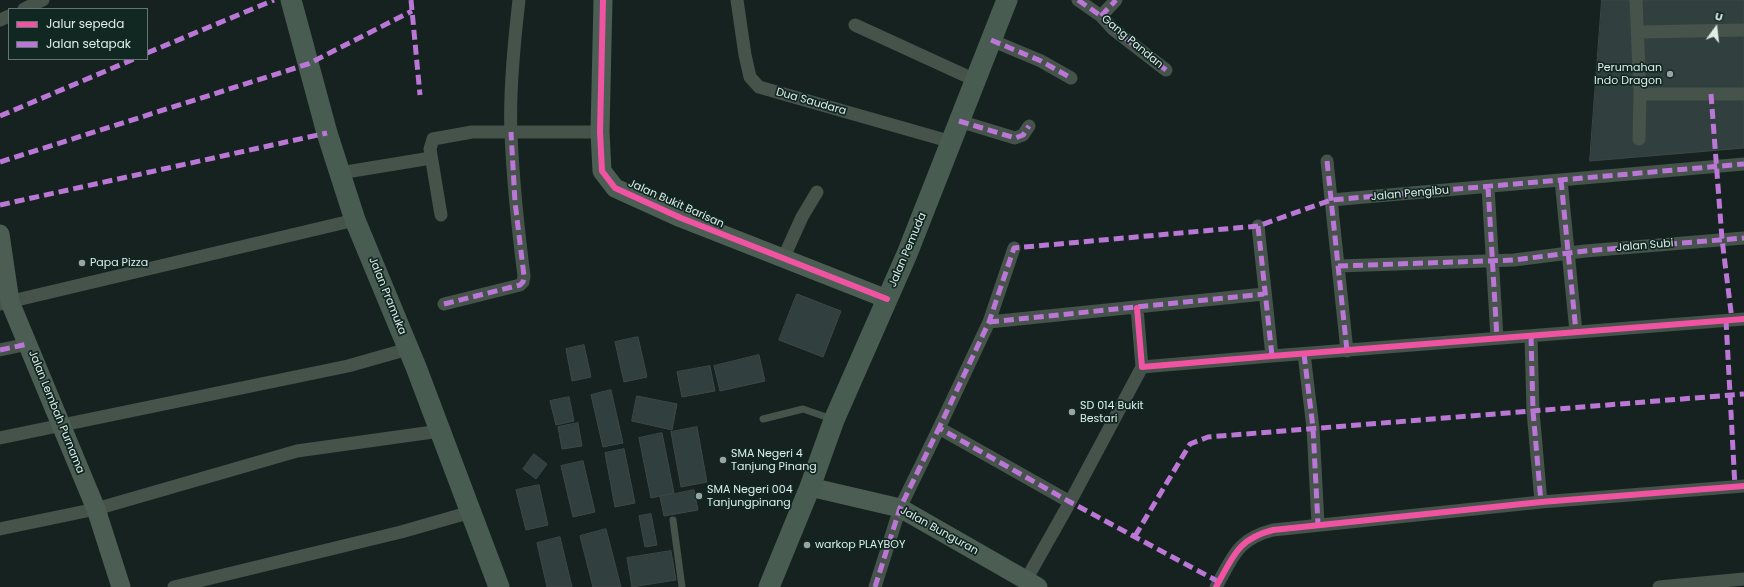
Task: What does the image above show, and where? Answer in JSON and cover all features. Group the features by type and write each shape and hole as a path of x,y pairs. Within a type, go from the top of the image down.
{"main road":[{"name":"Jalan Pramuka","path":"291,0 327,133 356,220 408,349 500,587"},
{"name":"Jalan Pemuda","path":"769,587 810,487 834,420 907,254 1007,0"}],"street":[{"path":"26,8 43,0"},
{"path":"444,304 523,282 524,276 515,202 511,132 514,46 519,0"},
{"name":"Jalan Bukit Barisan","path":"603,0 600,132 602,171 615,188 681,218 887,299"},
{"name":"Dua Saudara","path":"736,0 744,55 750,77 759,87 952,142"},
{"name":"Gang Pandan","path":"1078,0 1101,16 1113,29 1166,70"},
{"path":"1101,16 1116,0"},
{"path":"1636,0 1640,94 1639,139"},
{"path":"855,25 975,80"},
{"path":"1638,32 1744,30"},
{"path":"991,40 1041,61 1071,78"},
{"path":"1640,94 1744,94"},
{"path":"959,122 1015,138 1023,134 1029,126"},
{"path":"441,215 430,149 433,140 472,132 600,132"},
{"path":"340,173 431,158"},
{"path":"1327,161 1347,351"},
{"name":"Jalan Pengibu","path":"1331,200 1744,164"},
{"path":"1561,180 1576,332"},
{"path":"1488,187 1494,261 1497,338"},
{"path":"783,259 802,217 817,192"},
{"path":"5,303 356,220"},
{"path":"1258,226 1264,294 1272,356"},
{"name":"Jalan Lembah Purnama","path":"0,234 5,303 28,344 62,426 96,509 122,587"},
{"name":"Jalan Subi","path":"1338,266 1494,261 1744,238"},
{"path":"875,587 900,508 989,322 1014,248"},
{"path":"989,322 1264,294"},
{"path":"1032,583 1070,502 1142,367 1137,308"},
{"path":"1142,367 1744,319"},
{"path":"1531,336 1533,411 1541,502"},
{"path":"0,350 28,344"},
{"path":"0,438 348,366 408,349"},
{"path":"1304,354 1312,428 1318,524"},
{"path":"939,428 1070,502"},
{"path":"0,529 96,509 296,451 440,431"},
{"path":"1216,587 1239,547 1256,534 1273,530 1318,524 1541,502 1744,486"},
{"name":"Jalan Bunguran","path":"810,487 900,508 1032,583"},
{"path":"174,587 400,532 471,512"},
{"path":"1659,587 1744,579"}],"lane":[{"path":"763,419 803,409 834,420"},
{"path":"673,520 682,587"}],"building":[{"name":"Perumahan Indo Dragon","path":"1602,0 1744,0 1744,148 1590,161"},
{"path":"797,294 841,311 823,357 779,340"},
{"path":"638,337 647,377 624,382 615,342"},
{"path":"584,345 591,377 572,381 566,349"},
{"path":"759,355 765,381 720,391 714,366"},
{"path":"710,366 715,391 682,397 677,372"},
{"path":"611,390 623,443 603,447 591,395"},
{"path":"637,396 677,404 672,430 632,421"},
{"path":"569,397 574,421 556,425 550,401"},
{"path":"578,423 582,446 562,449 558,427"},
{"path":"697,427 707,482 681,487 671,432"},
{"path":"662,433 674,493 651,498 639,438"},
{"path":"624,449 635,503 615,507 605,453"},
{"path":"534,454 547,464 536,479 523,469"},
{"path":"583,461 595,512 573,517 561,466"},
{"path":"539,485 548,525 526,530 516,490"},
{"path":"694,490 698,510 664,516 660,497"},
{"path":"651,514 657,545 645,547 639,516"},
{"path":"606,529 621,587 593,587 580,536"},
{"path":"560,537 572,587 547,587 537,543"},
{"path":"671,551 676,580 632,587 627,558"}],"marked path":[{"path":"148,53 274,0"},
{"path":"411,0 420,95"},
{"path":"1078,0 1101,16 1113,29 1166,70"},
{"path":"1101,16 1116,0"},
{"path":"0,162 308,64 412,11"},
{"path":"991,40 1041,61 1071,78"},
{"path":"0,116 132,60"},
{"path":"1711,94 1722,239 1732,320"},
{"path":"959,121 1015,138 1023,135 1029,126"},
{"path":"444,304 520,285 523,282 524,276 515,202 511,132"},
{"path":"0,205 327,133"},
{"path":"1327,161 1347,351"},
{"path":"1219,582 1070,502 939,428 989,322 1014,248 1258,226 1331,200 1744,164"},
{"path":"1561,180 1576,332"},
{"path":"1488,187 1497,338"},
{"path":"1258,226 1272,356"},
{"path":"1338,266 1514,260 1585,251 1744,238"},
{"path":"989,322 1264,294"},
{"path":"1726,320 1735,487"},
{"path":"1531,336 1533,411 1541,502"},
{"path":"0,350 28,344"},
{"path":"1304,354 1313,428 1318,524"},
{"path":"1135,536 1190,444 1208,437 1744,394"},
{"path":"875,587 900,508 939,428"}],"cycle path":[{"path":"603,0 600,132 602,171 615,188 681,218 887,299"},
{"path":"1137,308 1142,367 1744,319"},
{"path":"1216,587 1237,551 1251,538 1273,530 1541,502 1744,486"}],"place":[{"name":"Perumahan Indo Dragon","path":"1670,74"},
{"name":"Papa Pizza","path":"82,263"},
{"name":"SD 014 Bukit Bestari","path":"1072,412"},
{"name":"SMA Negeri 4 Tanjung Pinang","path":"723,460"},
{"name":"SMA Negeri 004 Tanjungpinang","path":"699,496"},
{"name":"warkop PLAYBOY","path":"807,545"}]}
